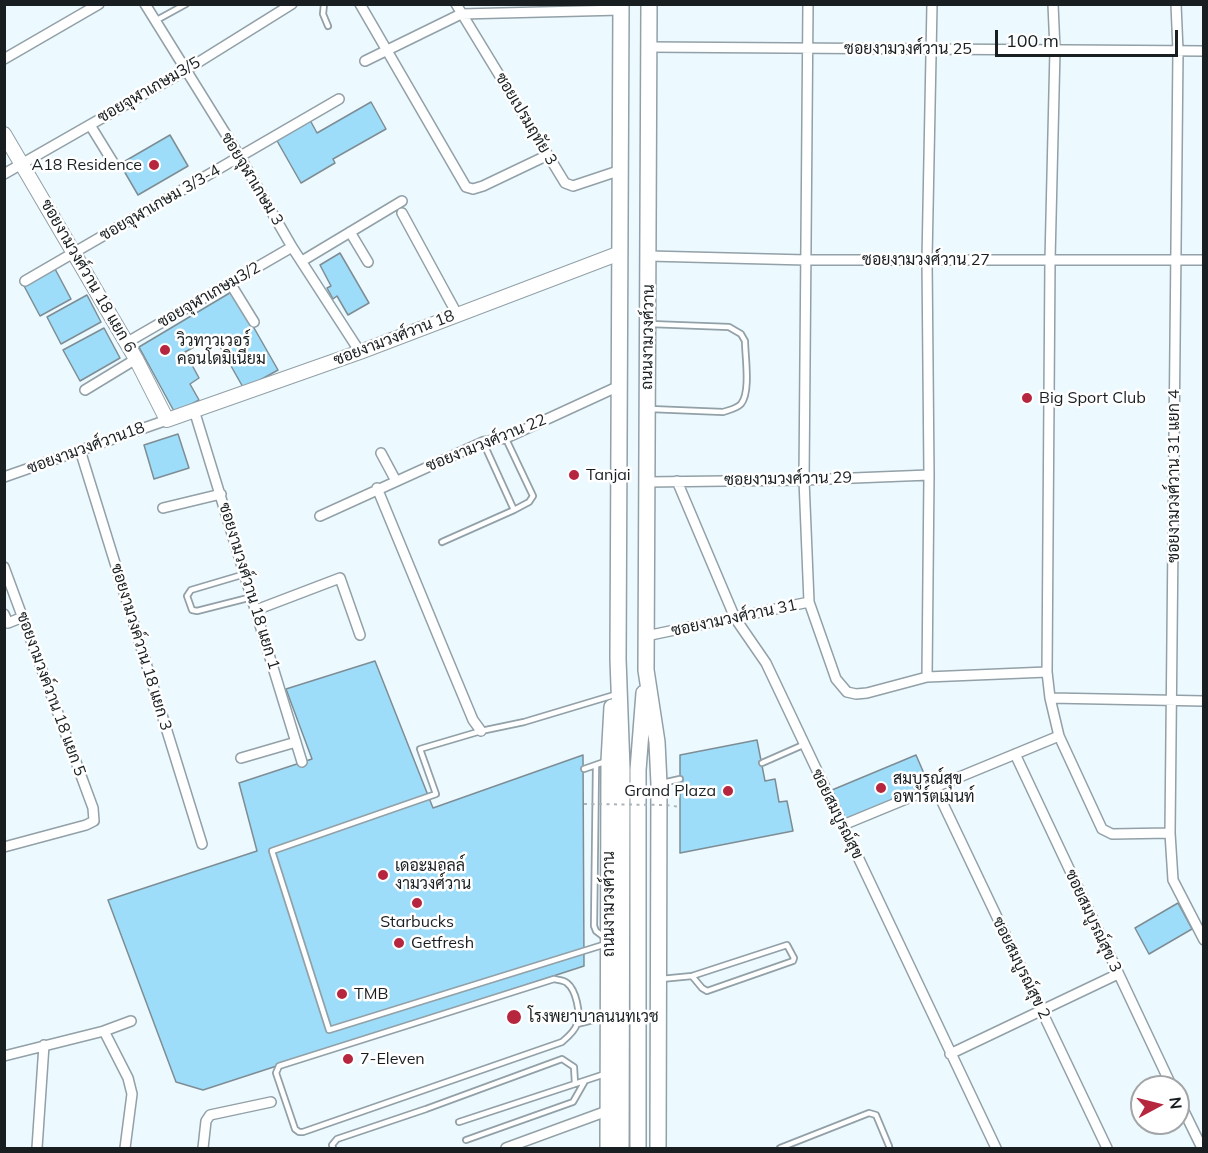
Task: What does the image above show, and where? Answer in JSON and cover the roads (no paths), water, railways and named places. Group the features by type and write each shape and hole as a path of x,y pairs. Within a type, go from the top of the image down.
{"main road":[{"name":"ถนนงามวงศ์วาน","path":"638,1149 639,770 646,670 649,4"},
{"name":"ถนนงามวงศ์วาน","path":"621,7 618,659 609,765 621,1149"},
{"name":"ถนนงามวงศ์วาน","path":"608,1149 609,765 618,659"},
{"name":"ถนนงามวงศ์วาน","path":"646,670 657,742 659,784 658,1149"}],"street":[{"path":"4,59 99,4"},
{"name":"ซอยจุฬาเกษม 3","path":"145,4 240,157 292,247 360,352"},
{"name":"ซอยจุฬาเกษม3/5","path":"4,174 186,70 292,4"},
{"path":"360,4 466,187 473,189 483,186 548,155"},
{"path":"808,4 804,480 810,602"},
{"path":"927,677 929,475 927,260 932,4"},
{"path":"1053,4 1055,50 1050,260 1047,672 1050,698 1059,736 1102,829 1112,834 1170,833"},
{"name":"ซอยงามวงศ์วาน 31 แยก 4","path":"1176,4 1178,51 1170,833 1173,880 1203,940"},
{"path":"365,61 459,9 621,7"},
{"name":"ซอยเปรมฤทัย 3","path":"459,9 565,183 573,186 621,170"},
{"name":"ซอยงามวงศ์วาน 25","path":"649,46 1203,51"},
{"name":"ซอยจุฬาเกษม 3/3-4","path":"25,281 339,99"},
{"path":"90,125 114,164"},
{"name":"ซอยงามวงศ์วาน 18 แยก 6","path":"4,134 136,359 167,420"},
{"path":"302,261 402,201"},
{"path":"402,213 457,314"},
{"path":"350,232 368,262"},
{"name":"ซอยจุฬาเกษม3/2","path":"126,343 292,247"},
{"name":"ซอยงามวงศ์วาน 18","path":"167,420 360,352 620,253"},
{"name":"ซอยงามวงศ์วาน 27","path":"648,256 806,260 1203,260"},
{"path":"230,283 254,322"},
{"path":"85,390 136,359"},
{"name":"ซอยงามวงศ์วาน 22","path":"320,516 377,488 483,442 506,438 619,386"},
{"name":"ซอยงามวงศ์วาน 18 แยก 1","path":"194,410 302,762"},
{"name":"ซอยงามวงศ์วาน18","path":"4,477 167,420"},
{"name":"ซอยงามวงค์วาน 18 แยก 3","path":"80,450 202,844"},
{"path":"381,453 396,481"},
{"name":"ซอยงามวงศ์วาน 29","path":"647,482 804,480 929,475"},
{"name":"ซอยสมบูรณ์สุข","path":"677,481 735,618 766,663 996,1149"},
{"path":"377,488 473,720 481,731"},
{"path":"163,508 221,494"},
{"name":"ซอยงามวงค์วาน 18 แยก 5","path":"4,567 9,591 23,617 93,808 94,821 4,847"},
{"path":"256,610 340,578 360,635"},
{"name":"ซอยงามวงศ์วาน 31","path":"646,636 810,602 836,679 847,692 867,693 927,677 1047,672"},
{"path":"4,614 8,623 23,617"},
{"path":"1050,698 1203,701"},
{"path":"843,825 1059,736"},
{"path":"241,758 296,742"},
{"name":"ซอยสมบูรณ์สุข 3","path":"1015,754 1166,1075"},
{"name":"ซอยสมบูรณ์สุข 2","path":"935,787 1107,1149"},
{"path":"951,1054 1118,974"},
{"path":"4,1056 104,1031 131,1021"},
{"path":"104,1031 129,1078 132,1094 125,1149"},
{"path":"37,1149 44,1045"},
{"path":"203,1149 206,1121 210,1115 271,1102"},
{"path":"506,1149 607,1111"},
{"path":"1190,1124 1202,1149"}],"lane":[{"path":"155,21 186,4"},
{"path":"324,4 323,14 328,26"},
{"path":"647,409 723,412 741,404 747,393 745,341 741,334 729,327 648,324"},
{"path":"442,542 514,510 529,502 533,496 506,438"},
{"path":"483,442 514,510"},
{"path":"245,574 191,591 187,596 190,607 197,611 252,597"},
{"path":"609,942 329,1030 272,851 436,794 420,749 481,731 524,722 614,694"},
{"path":"762,763 803,745"},
{"path":"584,769 609,765"},
{"path":"659,784 680,779"},
{"path":"658,979 692,976 787,945 794,958 793,961 707,991 692,976"},
{"path":"577,1024 578,1011 572,989 568,983 554,979 279,1066 276,1073 296,1129 303,1132 558,1044 570,1035 577,1024 608,1016"},
{"path":"333,1149 332,1145 337,1139 436,1106 562,1059 574,1067 575,1084"},
{"path":"459,1122 607,1073"},
{"path":"466,1140 573,1102 585,1081"},
{"path":"780,1149 869,1113 876,1115 889,1146"}],"place":[{"name":"A18 Residence","path":"154,165"},
{"name":"วิวทาวเวอร์ คอนโดมิเนียม","path":"165,350"},
{"name":"Big Sport Club","path":"1027,398"},
{"name":"Tanjai","path":"574,475"},
{"name":"สมบูรณ์สุข อพาร์ตเมนท์","path":"881,788"},
{"name":"Grand Plaza","path":"728,791"},
{"name":"เดอะมอลล์ งามวงศ์วาน","path":"383,875"},
{"name":"Starbucks","path":"417,903"},
{"name":"Getfresh","path":"399,943"},
{"name":"TMB","path":"342,994"},
{"name":"โรงพยาบาลนนทเวช","path":"514,1017"},
{"name":"7-Eleven","path":"348,1059"}]}
